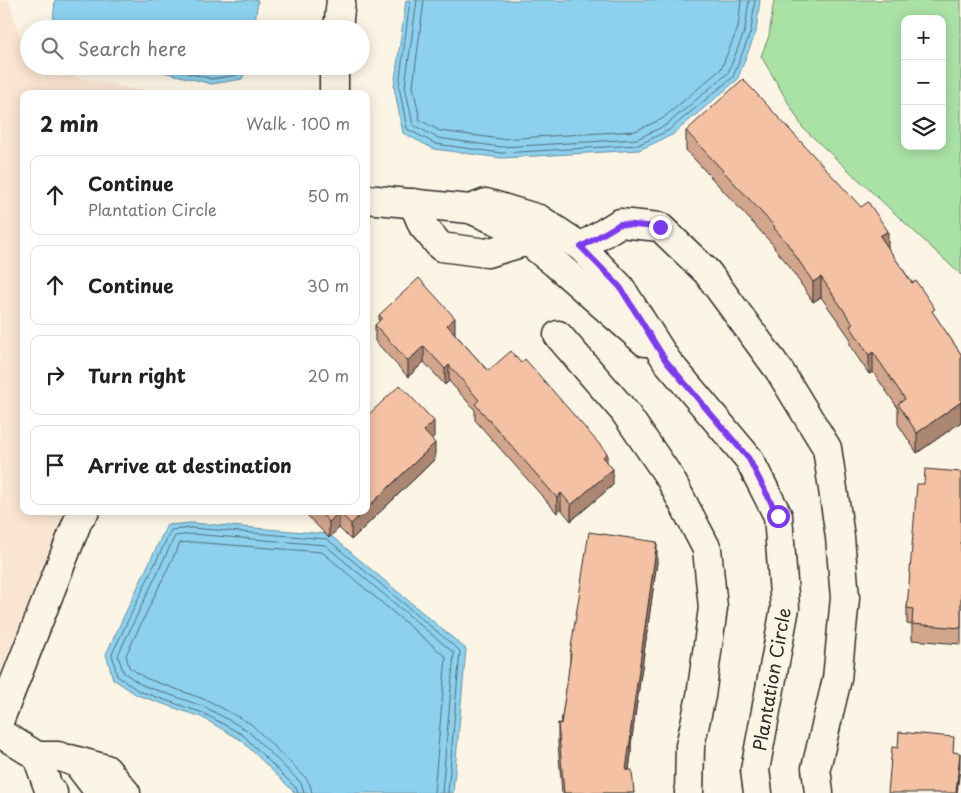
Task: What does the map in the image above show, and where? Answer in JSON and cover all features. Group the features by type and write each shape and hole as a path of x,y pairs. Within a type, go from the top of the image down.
{"street":[{"path":"339,20 342,0"},
{"path":"334,75 334,90"},
{"path":"370,199 470,209 509,226 666,361"},
{"path":"413,203 423,226 441,247 487,253 528,241"},
{"path":"470,209 486,203 539,218 581,247 620,287 666,361"},
{"path":"581,247 620,224 660,227 707,272 779,370 826,448 840,536 845,598 837,679 816,768 819,793"},
{"path":"558,335 624,411 670,478 707,549 712,608 701,696 690,746 690,793"},
{"name":"Plantation Circle","path":"666,361 749,459 778,516 785,608 755,770 758,793"},
{"path":"0,719 82,515"},
{"path":"0,732 48,756 77,763 100,793"},
{"path":"48,756 50,791"},
{"path":"48,756 106,769 126,793"}],"shaded area":[{"path":"0,0 9,0 20,37 20,75 67,75 137,90 20,90 20,515 63,515 0,675"}],"green space":[{"path":"774,0 961,0 961,275 803,128 761,56 769,36"}],"water":[{"path":"55,0 258,0 255,20 53,20"},
{"path":"406,0 760,0 756,32 737,80 672,135 639,150 501,158 434,149 403,133 394,87"},
{"path":"176,75 244,75 242,79 212,84"},
{"path":"192,523 329,534 466,649 453,793 295,793 241,740 201,717 137,695 113,679 106,654 167,525"}],"building":[{"path":"743,79 861,207 868,202 888,231 880,236 912,283 916,281 935,309 932,311 961,354 961,402 917,433 898,404 905,399 873,352 869,355 850,326 853,324 821,277 813,282 775,227 686,131"},
{"path":"419,278 455,318 447,325 488,371 511,351 521,363 525,359 607,453 603,457 613,469 571,505 561,493 557,498 475,404 479,400 449,365 445,369 424,346 408,361 375,325 382,318 379,315"},
{"path":"400,385 434,421 424,431 435,443 370,505 370,413"},
{"path":"925,469 961,472 961,628 912,624 913,609 907,608 917,484 924,484"},
{"path":"323,515 336,515 329,522"},
{"path":"342,515 360,515 351,524"},
{"path":"589,532 657,542 626,770 632,770 634,793 564,793 558,723 561,724"},
{"path":"899,732 954,737 953,752 960,753 956,793 888,793 892,747 898,748"}],"route":[{"path":"660,227 620,224 581,247 620,287 666,361 749,459 778,516"}]}
